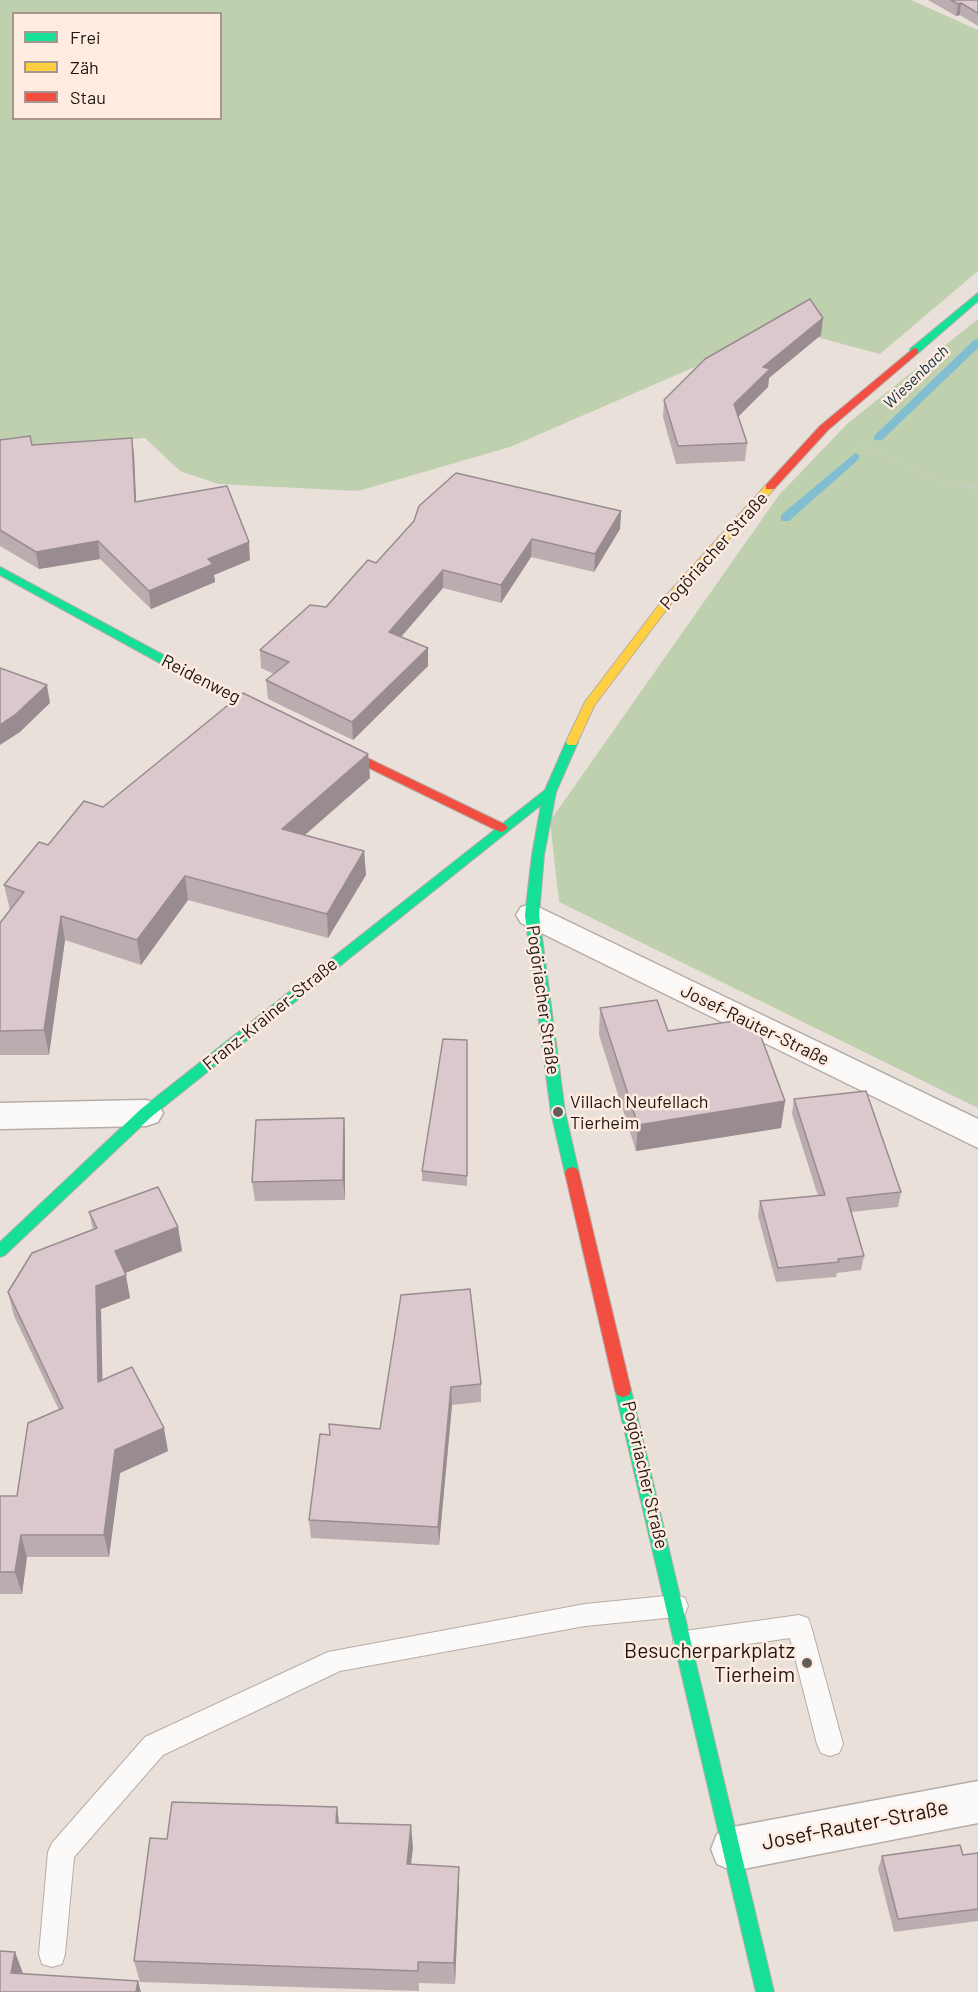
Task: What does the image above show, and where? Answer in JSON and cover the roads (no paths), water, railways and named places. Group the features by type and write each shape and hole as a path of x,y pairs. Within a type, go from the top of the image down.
{"street":[{"name":"Pogöriacher Straße","path":"765,1992 685,1642 558,1112 532,915 537,855 550,792 589,705 669,599 824,428 978,296"},
{"name":"Reidenweg","path":"0,570 202,681 288,723"},
{"path":"310,734 502,828"},
{"name":"Franz-Krainer-Straße","path":"0,1252 146,1113 550,792"},
{"name":"Josef-Rauter-Straße","path":"532,915 978,1135"},
{"path":"0,1116 146,1113"},
{"name":"Josef-Rauter-Straße","path":"733,1849 978,1802"}],"lane":[{"path":"52,1954 61,1852 154,1746 337,1660 585,1615 676,1606"},
{"path":"685,1642 799,1626 830,1744"}],"waterway":[{"name":"Wiesenbach","path":"878,438 978,342"},
{"name":"Wiesenbach","path":"785,518 855,457"}],"place":[{"name":"Villach Neufellach Tierheim","path":"558,1112"},
{"name":"Besucherparkplatz Tierheim","path":"807,1663"}]}
